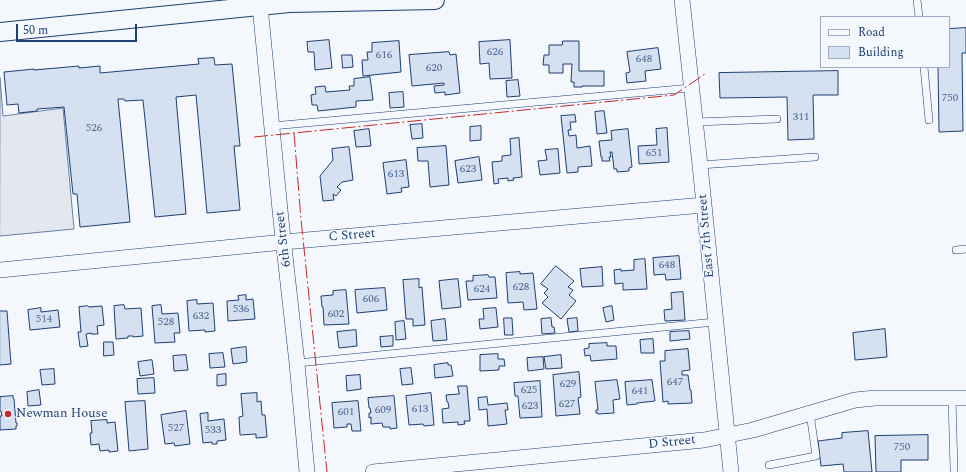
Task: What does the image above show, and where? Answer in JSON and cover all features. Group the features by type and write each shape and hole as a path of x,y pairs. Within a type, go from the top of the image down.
{"street":[{"path":"0,32 147,16 289,3 435,0"},
{"name":"East 7th Street","path":"682,0 700,165 730,472"},
{"name":"6th Street","path":"260,6 307,472"},
{"name":"C Street","path":"0,270 284,242 704,205"},
{"name":"D Street","path":"373,472 704,440 753,430 855,400 875,398 959,398"}],"lane":[{"path":"917,0 919,16"},
{"path":"924,68 929,120"},
{"path":"272,126 691,88"},
{"path":"695,122 777,119"},
{"path":"700,165 815,157"},
{"path":"956,250 966,249"},
{"path":"297,363 715,322"},
{"path":"954,470 959,398"},
{"path":"769,464 816,456 810,413"}],"shaded area":[{"path":"0,78 3,116 63,108 74,229 0,236"}],"building":[{"path":"966,28 966,53 962,53 963,131 939,132 938,68 950,68 950,29"},
{"path":"329,40 332,68 315,70 314,52 308,52 307,42"},
{"path":"510,40 512,78 490,79 489,63 480,64 479,42"},
{"path":"399,41 401,72 363,76 362,60 368,60 367,52 372,52 372,43"},
{"path":"563,41 579,41 579,71 604,71 604,86 574,87 574,82 571,82 572,64 563,64 563,73 549,73 549,65 543,65 544,55 549,55 549,45 562,45"},
{"path":"658,48 661,69 645,71 646,81 627,83 626,73 630,72 627,52"},
{"path":"449,52 450,55 456,54 460,93 445,95 445,92 435,93 434,86 444,85 444,83 412,86 409,55"},
{"path":"342,55 352,55 353,67 343,68"},
{"path":"214,58 215,65 232,64 240,146 234,146 240,210 207,213 196,95 176,97 186,214 155,217 143,100 125,101 124,99 118,99 130,222 80,227 77,194 73,194 64,107 37,109 37,111 19,113 18,104 7,105 4,72 79,66 79,68 100,66 100,73 199,64 198,59"},
{"path":"838,71 838,95 813,95 814,139 788,140 787,97 720,98 719,73"},
{"path":"370,77 373,100 356,101 356,107 318,111 317,105 312,105 311,95 316,94 315,87 325,86 326,92 350,90 349,86 354,86 354,79"},
{"path":"518,80 520,96 507,97 506,81"},
{"path":"403,92 404,107 390,108 389,93"},
{"path":"604,111 607,133 597,134 595,112"},
{"path":"575,115 576,122 570,122 571,130 568,130 569,136 576,135 577,148 590,146 592,166 578,167 578,172 567,173 561,116"},
{"path":"422,124 423,138 412,139 410,125"},
{"path":"481,126 481,140 470,141 470,127"},
{"path":"667,128 669,162 639,164 638,146 657,145 656,129"},
{"path":"369,129 371,146 356,147 354,131"},
{"path":"628,129 632,167 629,168 629,171 617,172 617,169 614,169 612,152 610,152 610,161 602,161 599,141 612,140 611,131"},
{"path":"519,138 522,177 513,178 514,180 508,181 508,178 498,179 499,183 494,184 492,162 502,161 502,156 511,155 510,139"},
{"path":"446,146 449,185 430,187 428,161 418,161 417,148"},
{"path":"349,147 353,180 342,182 337,187 341,190 336,196 333,194 334,200 323,201 320,176 333,160 332,149"},
{"path":"558,149 560,173 540,175 538,161 547,160 545,150"},
{"path":"479,157 482,180 458,183 455,161"},
{"path":"406,160 409,187 401,188 402,192 387,194 383,163"},
{"path":"679,256 681,279 666,280 665,274 654,275 653,258"},
{"path":"645,259 647,289 623,290 623,283 615,284 614,270 634,270 634,260"},
{"path":"556,266 574,281 568,287 573,290 569,295 576,301 561,319 542,303 548,297 544,293 548,289 541,284"},
{"path":"602,267 603,286 582,287 580,269"},
{"path":"520,272 520,274 533,273 537,309 524,310 523,302 508,303 506,273"},
{"path":"488,275 489,277 495,277 497,298 468,300 466,281 473,281 473,276"},
{"path":"419,279 419,288 422,287 425,325 413,326 413,319 406,319 403,280"},
{"path":"458,279 461,307 442,309 439,281"},
{"path":"385,288 387,310 357,313 355,290"},
{"path":"346,290 349,324 324,325 321,296 333,295 333,291"},
{"path":"683,292 685,320 665,321 664,310 672,309 671,293"},
{"path":"246,295 246,300 253,299 255,319 228,321 227,301 239,300 238,296"},
{"path":"197,300 197,304 213,303 215,331 189,331 187,301"},
{"path":"124,305 125,309 141,308 143,336 128,336 128,338 116,339 114,306"},
{"path":"161,305 162,314 178,313 180,333 174,333 175,342 155,343 152,306"},
{"path":"102,306 104,325 97,326 98,334 86,334 88,346 80,347 78,332 81,332 79,307"},
{"path":"612,306 614,320 606,322 603,308"},
{"path":"41,308 41,312 58,310 60,327 30,330 28,310"},
{"path":"496,308 498,327 480,329 479,319 484,319 483,309"},
{"path":"0,311 7,311 11,364 0,365"},
{"path":"504,318 512,318 513,335 505,335"},
{"path":"551,318 552,327 554,327 555,333 542,334 541,319"},
{"path":"577,318 578,331 569,332 567,319"},
{"path":"445,319 447,340 433,341 431,321"},
{"path":"404,321 406,339 396,340 395,322"},
{"path":"885,329 887,357 855,360 853,333"},
{"path":"356,330 357,346 339,348 337,332"},
{"path":"689,331 690,339 670,341 670,332"},
{"path":"393,336 393,346 381,347 380,337"},
{"path":"653,339 654,353 641,353 640,340"},
{"path":"104,342 113,342 114,355 104,356"},
{"path":"607,343 607,346 616,346 617,359 591,361 590,355 585,356 584,349 589,348 589,344"},
{"path":"246,347 247,362 233,364 231,349"},
{"path":"688,349 690,370 682,371 682,375 688,375 692,403 668,404 668,401 663,402 660,361 665,361 665,351"},
{"path":"223,353 225,367 210,368 209,354"},
{"path":"498,354 498,359 504,359 505,366 499,366 499,370 480,371 480,355"},
{"path":"186,355 188,370 174,371 173,356"},
{"path":"561,355 562,368 546,369 544,357"},
{"path":"543,357 544,369 528,371 527,358"},
{"path":"152,360 154,374 140,376 138,362"},
{"path":"448,363 448,365 451,365 453,376 435,378 434,365"},
{"path":"411,368 413,384 402,385 400,369"},
{"path":"54,369 55,384 42,385 40,370"},
{"path":"579,372 581,397 578,398 580,414 556,416 553,375"},
{"path":"226,374 226,385 217,386 217,375"},
{"path":"360,375 361,389 347,391 346,376"},
{"path":"154,378 155,393 138,394 137,379"},
{"path":"617,380 620,399 613,400 614,413 596,413 596,410 598,410 595,382"},
{"path":"652,380 655,401 627,405 625,382"},
{"path":"540,381 542,417 520,418 518,396 515,396 514,383"},
{"path":"458,386 467,386 470,421 464,421 465,424 458,425 458,422 443,423 442,409 449,408 446,395 459,394"},
{"path":"39,390 41,405 28,406 27,392"},
{"path":"257,393 257,402 261,401 262,415 265,415 267,437 256,438 256,434 240,435 239,417 243,416 241,394"},
{"path":"431,393 434,425 409,425 406,396"},
{"name":"Newman House","path":"13,396 17,423 16,429 0,430 0,416 2,416 0,411 0,397"},
{"path":"394,396 397,428 390,429 390,427 383,427 382,423 371,424 371,417 369,418 369,413 371,413 368,398"},
{"path":"487,397 488,405 507,403 508,410 505,410 507,424 488,426 487,409 479,410 478,398"},
{"path":"145,401 148,449 129,451 125,402"},
{"path":"358,401 361,431 352,431 351,424 347,424 347,427 334,428 332,403"},
{"path":"186,411 190,444 175,446 174,443 165,444 161,415"},
{"path":"208,413 208,421 224,419 226,440 217,441 217,444 212,444 212,442 203,443 200,414"},
{"path":"107,420 107,423 115,422 118,451 100,451 99,444 91,445 91,421"},
{"path":"868,431 872,472 844,472 843,464 821,466 818,441 842,438 842,433"},
{"path":"928,435 928,460 901,460 901,472 876,472 875,436"}],"power":[{"path":"254,137 674,95 705,74"},
{"path":"294,133 301,219 327,472"}],"place":[{"name":"Newman House","path":"8,414"}]}
